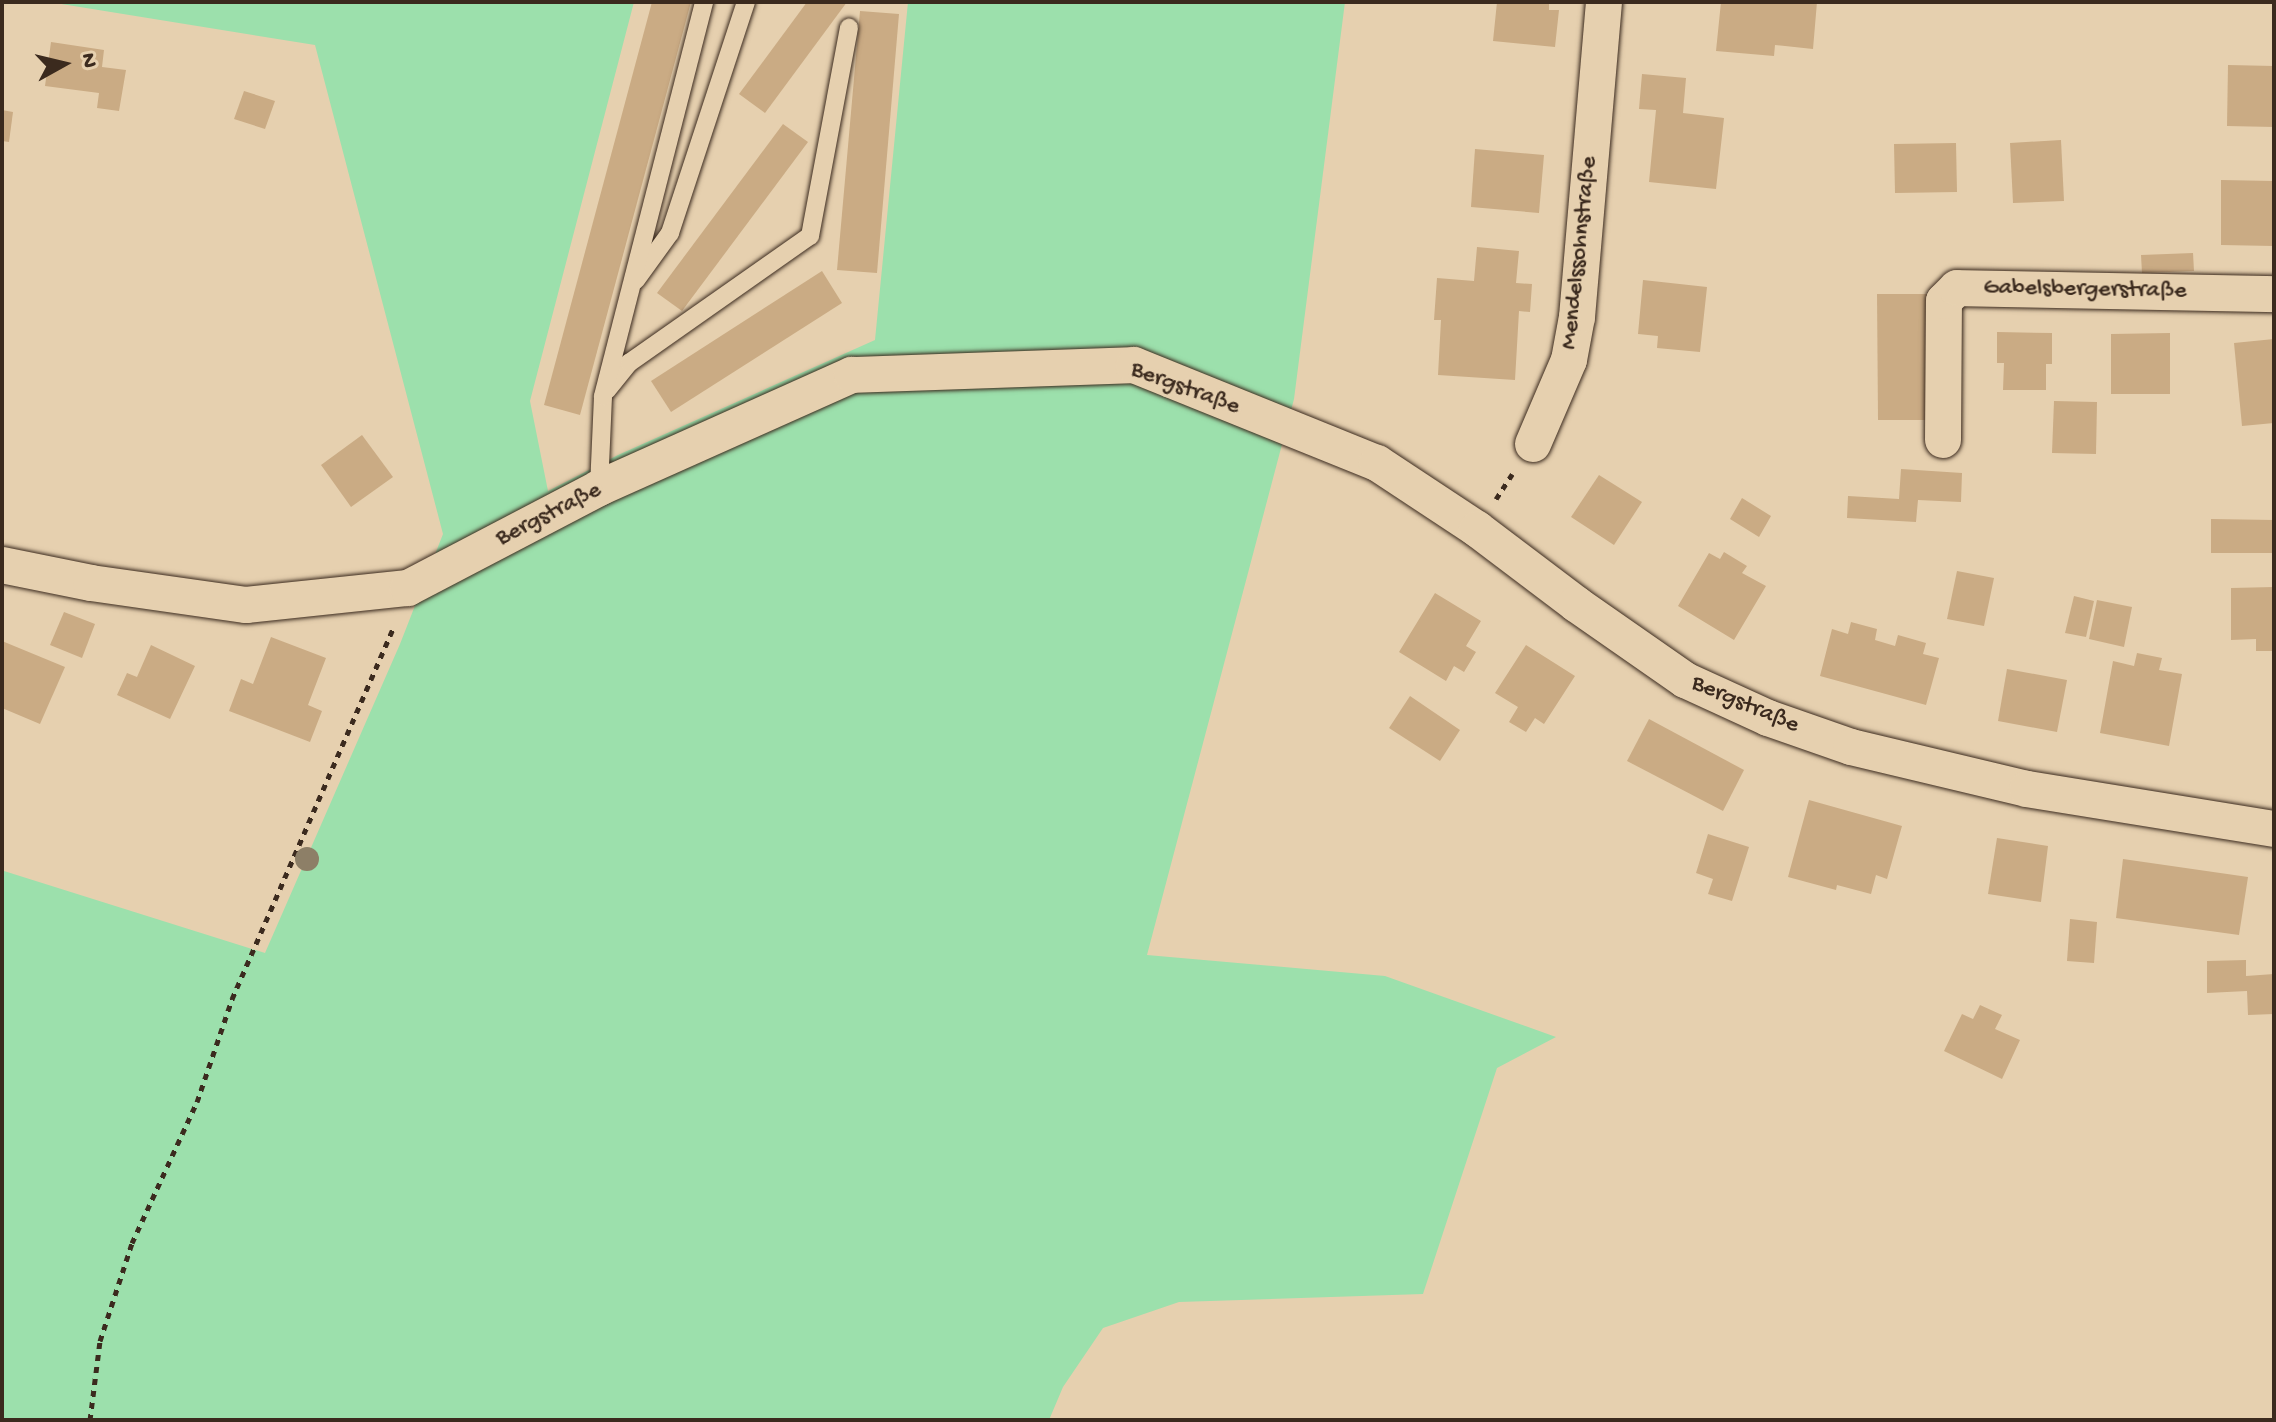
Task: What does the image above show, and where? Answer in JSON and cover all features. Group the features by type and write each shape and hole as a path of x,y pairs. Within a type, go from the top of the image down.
{"street":[{"name":"Mendelssohnstraße","path":"1533,444 1569,360 1577,317 1604,2"},
{"name":"Gabelsbergerstraße","path":"1943,440 1944,301 1957,288 2274,294"},
{"name":"Bergstraße","path":"2,565 91,583 246,605 408,588 599,488 852,375 1134,365 1377,463 1477,529 1576,604 1685,680 1768,718 1851,747 2027,789 2274,829"}],"lane":[{"path":"599,488 603,396 704,2"},
{"path":"630,287 670,233 746,2"},
{"path":"603,396 629,363 810,236 849,28"}],"path":[{"path":"1477,529 1533,444"},
{"path":"90,1420 100,1341 132,1243 197,1102 232,999 307,819 375,675 408,588"}],"green space":[{"path":"49,2 634,2 530,401 548,491 618,455 875,340 908,2 1345,2 1294,399 1147,955 1385,976 1556,1037 1497,1068 1423,1294 1179,1302 1103,1328 1063,1387 1049,1420 2,1420 4,871 265,953 400,644 443,534 315,45"}],"building":[{"path":"652,2 691,2 580,415 544,405"},
{"path":"807,2 847,2 765,113 739,94"},
{"path":"1497,2 1549,2 1549,10 1559,10 1555,47 1493,41"},
{"path":"1721,2 1817,2 1813,49 1775,45 1774,56 1716,51"},
{"path":"860,11 899,14 877,273 837,270"},
{"path":"51,42 104,50 102,67 126,70 119,111 97,108 99,93 45,86"},
{"path":"2228,65 2274,66 2274,127 2227,126"},
{"path":"1642,74 1686,78 1683,113 1724,118 1716,189 1649,182 1656,110 1639,109"},
{"path":"244,91 275,101 265,129 234,119"},
{"path":"2,110 13,112 9,142 2,141"},
{"path":"783,124 808,142 682,311 657,293"},
{"path":"2061,140 2064,201 2013,203 2010,143"},
{"path":"1956,143 1957,192 1895,193 1894,144"},
{"path":"1475,149 1544,155 1539,213 1471,207"},
{"path":"2221,180 2274,181 2274,246 2221,245"},
{"path":"1477,247 1519,251 1516,283 1532,284 1530,312 1519,311 1515,380 1438,375 1441,320 1434,320 1437,278 1474,281"},
{"path":"2193,253 2194,271 2142,273 2141,255"},
{"path":"822,271 842,303 671,412 651,381"},
{"path":"1643,280 1707,287 1700,352 1657,348 1658,336 1638,334"},
{"path":"1877,294 1930,294 1931,420 1878,420"},
{"path":"1997,332 2052,333 2052,364 2046,364 2046,390 2003,390 2004,363 1997,363"},
{"path":"2170,333 2170,394 2111,394 2111,334"},
{"path":"2274,339 2274,423 2242,426 2234,343"},
{"path":"2054,401 2097,402 2096,454 2052,453"},
{"path":"362,435 393,477 351,507 321,465"},
{"path":"1901,469 1962,473 1961,502 1918,500 1916,522 1847,518 1848,496 1899,499"},
{"path":"1599,475 1642,502 1614,545 1571,517"},
{"path":"1742,498 1771,516 1759,537 1730,519"},
{"path":"2211,519 2274,520 2274,553 2211,553"},
{"path":"1724,552 1747,566 1742,573 1766,586 1734,640 1678,606 1709,553 1720,559"},
{"path":"1957,571 1994,578 1984,626 1947,619"},
{"path":"2274,587 2274,651 2256,651 2256,639 2231,640 2231,588"},
{"path":"1435,593 1481,621 1466,646 1476,652 1464,672 1454,666 1446,681 1399,652"},
{"path":"2074,596 2094,601 2086,637 2065,633"},
{"path":"2097,600 2132,607 2124,647 2089,639"},
{"path":"64,612 95,624 82,658 50,645"},
{"path":"1851,622 1877,629 1875,640 1895,646 1898,635 1926,643 1923,654 1939,658 1926,705 1820,676 1832,629 1848,634"},
{"path":"271,637 326,658 308,705 322,711 310,742 229,711 241,679 253,684"},
{"path":"2,641 65,667 40,724 2,708"},
{"path":"151,645 195,666 170,719 117,695 127,673 137,677"},
{"path":"1526,645 1575,676 1544,724 1535,718 1526,732 1509,722 1518,707 1495,693"},
{"path":"2137,653 2162,658 2159,670 2182,674 2169,746 2100,733 2113,661 2134,666"},
{"path":"2007,669 2067,680 2057,732 1998,721"},
{"path":"1410,696 1460,730 1440,761 1389,728"},
{"path":"1649,719 1744,770 1723,811 1627,761"},
{"path":"1809,800 1902,826 1887,879 1876,875 1871,894 1837,885 1836,890 1788,877"},
{"path":"1708,834 1749,847 1732,901 1708,894 1713,879 1696,873"},
{"path":"1997,838 2048,846 2041,902 1988,894"},
{"path":"2123,859 2248,877 2239,935 2116,918"},
{"path":"2070,919 2097,922 2094,963 2067,961"},
{"path":"2246,960 2246,976 2274,974 2274,1014 2248,1015 2247,991 2207,993 2207,961"},
{"path":"1980,1005 2002,1015 1995,1029 2020,1040 2002,1079 1944,1051 1962,1014 1973,1019"}]}
